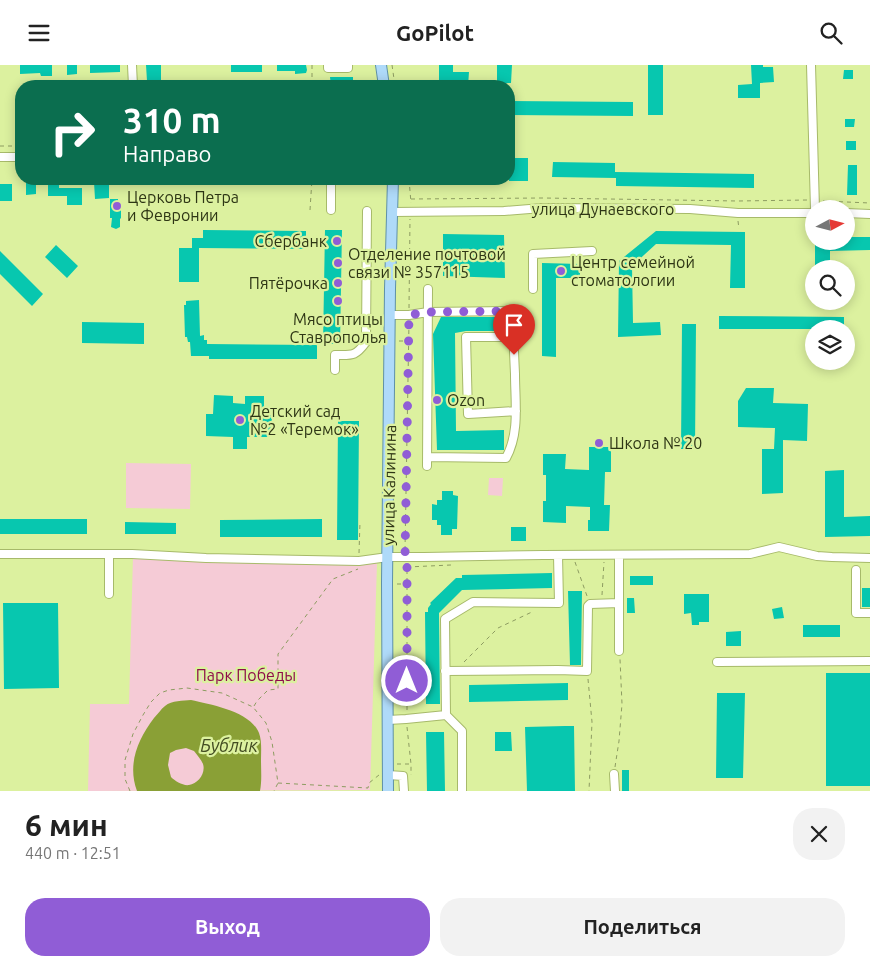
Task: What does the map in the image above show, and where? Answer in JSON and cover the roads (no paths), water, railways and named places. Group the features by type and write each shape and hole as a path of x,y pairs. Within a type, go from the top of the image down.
{"main road":[{"path":"381,65 383,80"},
{"name":"улица Калинина","path":"388,791 388,557 393,185"}],"street":[{"path":"132,65 132,80"},
{"path":"328,65 328,68 348,68 348,65"},
{"path":"811,65 815,200"},
{"path":"0,157 15,157"},
{"path":"331,185 331,210"},
{"name":"улица Дунаевского","path":"392,211 504,211 542,208 690,209 738,213 805,213"},
{"path":"335,370 335,355 352,355 359,352 366,342 367,211"},
{"path":"855,213 870,214"},
{"path":"533,289 533,254 592,251"},
{"path":"390,315 428,312 513,311 516,411 512,449 506,458 427,462 428,312 428,289"},
{"path":"513,337 466,337 468,414 516,411"},
{"path":"0,554 109,554 359,561 388,557 750,554 779,547 824,557 870,558"},
{"path":"109,554 109,594"},
{"path":"462,791 462,731 446,715 445,619 473,603 559,603 558,555"},
{"path":"619,555 619,651"},
{"path":"856,570 856,613 870,613"},
{"path":"445,671 587,671 588,606 590,604 619,603"},
{"path":"717,662 870,661"},
{"path":"388,720 446,715"},
{"path":"388,775 403,776 404,791"},
{"path":"614,775 615,791"}],"water":[{"name":"Бублик","path":"191,700 230,710 248,719 254,725 259,733 261,743 260,791 137,791 133,771 136,752 143,734 165,706 174,702","holes":["186,748 194,751 203,764 202,774 192,784 187,785 177,782 171,777 168,765 170,753"]}],"place":[{"name":"Церковь Петра и Февронии","path":"117,206"},
{"name":"Сбербанк","path":"337,241"},
{"name":"Отделение почтовой связи № 357115","path":"338,263"},
{"name":"Центр cемейной cтоматологии","path":"561,271"},
{"name":"Пятёрочка","path":"338,283"},
{"name":"Мясо птицы Ставрополья","path":"338,301"},
{"name":"Ozon","path":"437,400"},
{"name":"Детский сад №2 «Теремок»","path":"240,420"},
{"name":"Школа № 20","path":"599,443"}],"park label":[{"name":"Парк Победы","path":"246,675"}]}
